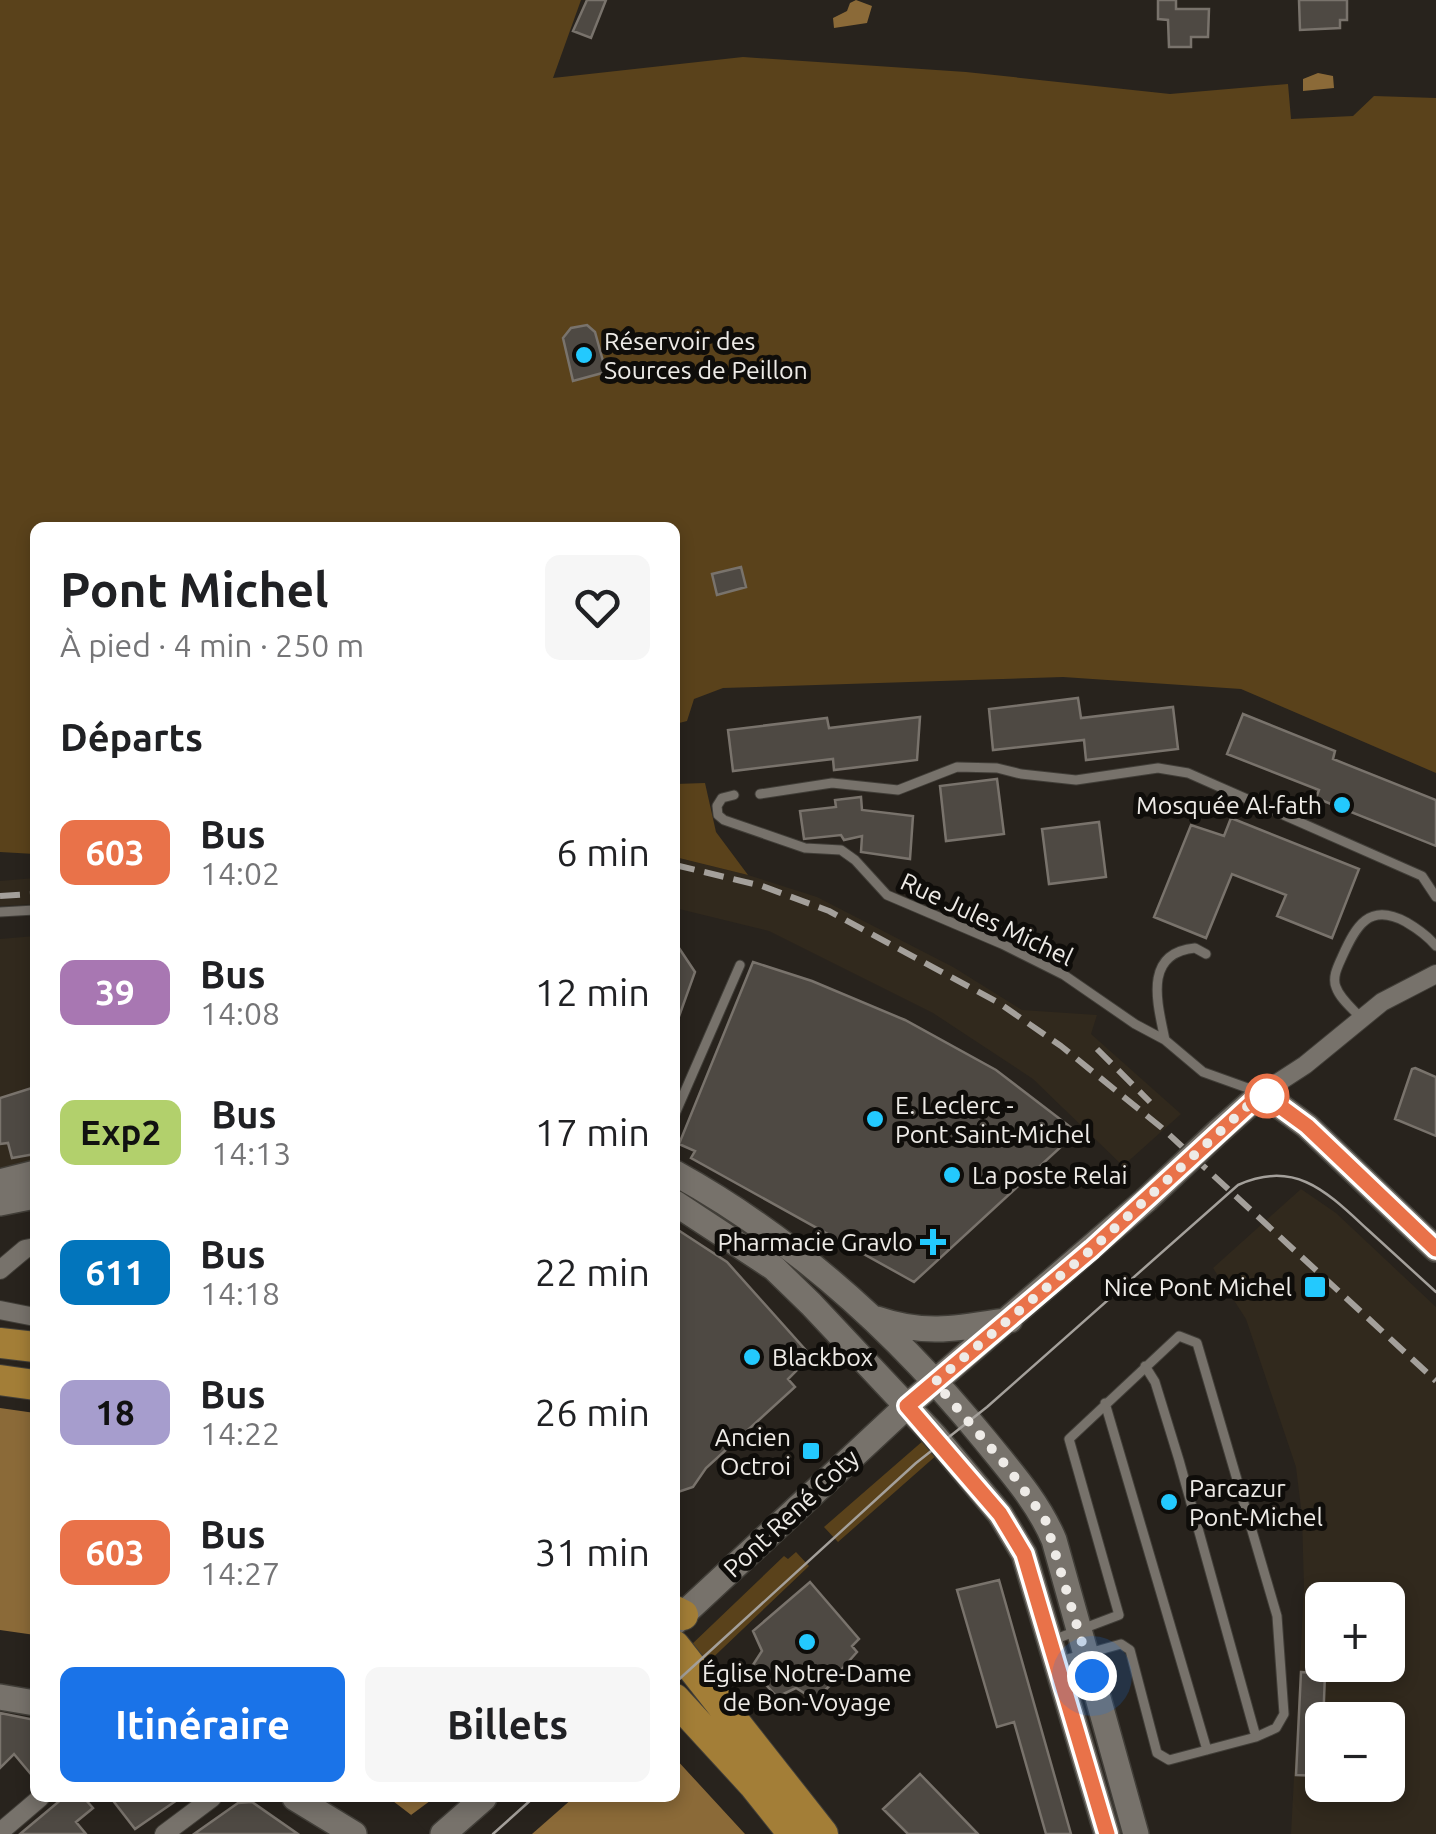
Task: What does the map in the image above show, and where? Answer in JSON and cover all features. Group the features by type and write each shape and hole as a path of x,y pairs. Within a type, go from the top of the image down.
{"main road":[{"name":"Pont René Coty","path":"680,1614 907,1406 1010,1320 1262,1093"},
{"path":"1262,1093 1298,1118 1436,1249"},
{"path":"0,1182 30,1174"},
{"path":"680,1177 743,1213 798,1252 870,1316 935,1382 1008,1468 1045,1519 1136,1834"},
{"path":"0,1203 30,1197"},
{"path":"680,1206 774,1268 907,1406 1013,1533 1024,1554 1107,1834"},
{"path":"870,1316 914,1330 944,1330 1010,1320"},
{"path":"0,1343 30,1346"},
{"path":"0,1359 30,1363"},
{"path":"0,1380 30,1384"},
{"path":"0,1392 30,1397"},
{"path":"680,1652 823,1834"},
{"path":"0,1697 30,1702"},
{"path":"680,1704 754,1784 792,1834"},
{"path":"680,1731 768,1834"},
{"path":"302,1802 354,1834"},
{"path":"443,1834 479,1802"}],"street":[{"path":"1262,1093 1305,1065 1360,1018 1398,992 1436,974"},
{"path":"0,1270 30,1248"},
{"path":"0,1310 30,1316"},
{"path":"0,1832 35,1802"},
{"path":"164,1834 207,1802"}],"lane":[{"path":"760,794 832,783 898,790 958,768 997,768 1076,780 1167,768 1188,773 1422,876 1436,897"},
{"name":"Rue Jules Michel","path":"734,796 722,798 716,806 724,820 806,848 841,850 887,896 1033,959 1166,1040 1203,1072 1262,1093"},
{"path":"0,912 30,910"},
{"path":"1360,1018 1334,979 1352,934 1362,923 1385,913 1420,930 1436,946"},
{"path":"1166,1040 1156,995 1159,972 1181,950 1196,948 1206,954"},
{"path":"680,1103 740,965"},
{"path":"1053,1651 1083,1642 1119,1615 1069,1439 1179,1336 1197,1342 1277,1616 1284,1714 1276,1728 1256,1736 1169,1760 1156,1754 1130,1650 1120,1644 1083,1642 1053,1651"},
{"path":"1144,1366 1156,1382 1256,1736"},
{"path":"1105,1402 1207,1750"}],"shaded area":[{"path":"0,0 581,0 553,78 743,57 966,72 1170,94 1288,84 1291,119 1353,116 1374,96 1436,98 1436,773 1241,689 1063,677 723,688 694,699 687,721 680,723 680,522 30,522 30,854 0,852"},
{"path":"856,0 872,6 867,23 834,28 833,18 847,11"},
{"path":"1318,73 1333,76 1334,88 1303,91 1303,79"},
{"path":"705,783 716,832 748,875 680,858 680,784"},
{"path":"680,858 817,897 953,967 1022,1010 1097,1015 1091,1034 1181,1114 1123,1166 1033,1079 933,1013 769,931 680,909"},
{"path":"30,878 30,904 0,906 0,881"},
{"path":"30,936 30,1160 0,1169 0,939"},
{"path":"1301,1189 1336,1213 1436,1307 1436,1834 1291,1834 1304,1588 1302,1516 1296,1467 1246,1319 1213,1268"},
{"path":"0,1408 30,1412 30,1634 0,1630"},
{"path":"924,1440 938,1454 838,1542 824,1527"},
{"path":"796,1552 809,1566 702,1668 690,1646 784,1556 788,1559"},
{"path":"680,1763 745,1834 436,1834 394,1802 680,1802"}],"pier":[{"path":"429,1802 568,1802 532,1834 428,1834 411,1815"}],"building":[{"path":"587,0 606,0 591,38 573,31"},
{"path":"1158,0 1176,0 1176,9 1209,9 1208,37 1191,37 1191,47 1169,47 1168,20 1158,19"},
{"path":"1299,0 1347,0 1347,20 1340,20 1340,28 1300,30"},
{"name":"Réservoir des Sources de Peillon","path":"587,325 595,332 606,372 573,381 563,338 571,328"},
{"path":"741,567 746,587 717,595 712,574"},
{"path":"1078,698 1081,718 1173,707 1178,749 1086,760 1084,740 993,750 989,709"},
{"path":"1243,714 1335,751 1333,759 1436,800 1436,846 1316,798 1319,790 1227,754"},
{"path":"920,717 917,760 834,770 833,759 733,771 728,730 827,718 829,728"},
{"path":"997,779 1004,834 946,841 940,786"},
{"path":"861,797 862,810 913,816 910,859 861,852 862,836 844,840 841,835 804,839 800,811 836,807 835,800"},
{"path":"1231,818 1359,869 1332,938 1277,916 1286,895 1232,874 1206,938 1154,917 1191,825 1224,836"},
{"path":"1099,822 1106,877 1049,884 1042,829"},
{"path":"680,950 695,972 680,1014"},
{"name":"E. Leclerc - Pont Saint-Michel","path":"753,962 812,981 905,1020 996,1070 1077,1132 914,1282 691,1158 695,1151 680,1142"},
{"path":"1415,1068 1436,1077 1436,1136 1395,1119"},
{"path":"30,1089 30,1155 12,1158 8,1143 0,1144 0,1098"},
{"path":"680,1231 727,1262 811,1356 788,1379 795,1387 706,1468 693,1487 680,1491"},
{"path":"999,1580 1071,1834 1046,1834 1014,1722 997,1727 957,1590"},
{"name":"Église Notre-Dame de Bon-Voyage","path":"810,1582 859,1639 852,1646 857,1652 841,1670 843,1673 815,1700 796,1688 777,1697 751,1668 762,1651 753,1631"},
{"path":"1301,1672 1305,1672 1305,1682 1325,1682 1324,1702 1305,1702 1305,1775 1296,1775"},
{"path":"0,1713 30,1719 30,1773 14,1754 0,1768"},
{"path":"920,1774 978,1834 908,1834 883,1809"},
{"path":"58,1802 88,1802 93,1808 76,1822 86,1834 20,1834"},
{"path":"114,1802 174,1802 135,1829"},
{"path":"252,1802 298,1834 194,1834 238,1803"}],"tram line":[{"path":"680,1678 916,1463 987,1407 1238,1185 1277,1176 1309,1183 1338,1203 1436,1292"},
{"path":"493,1834 529,1802"}],"railway":[{"path":"680,866 762,886 829,911 999,1003 1061,1046 1162,1128 1436,1381"},
{"path":"0,896 30,894"},
{"path":"1097,1049 1150,1102"}],"bus line":[{"name":"603","path":"1107,1834 1024,1554 1000,1514 907,1406 1092,1249 1262,1093 1290,1110 1436,1249"}],"place":[{"name":"Réservoir des Sources de Peillon","path":"584,355"},
{"name":"Mosquée Al-fath","path":"1342,805"},
{"name":"E. Leclerc - Pont Saint-Michel","path":"875,1119"},
{"name":"La poste Relai","path":"952,1175"},
{"name":"Pharmacie Gravlo","path":"933,1242"},
{"name":"Nice Pont Michel","path":"1315,1287"},
{"name":"Blackbox","path":"752,1357"},
{"name":"Ancien Octroi","path":"811,1451"},
{"name":"Parcazur Pont-Michel","path":"1169,1502"},
{"name":"Église Notre-Dame de Bon-Voyage","path":"807,1642"}],"route":[{"path":"1092,1676 1045,1519 1008,1468 935,1382 1092,1249 1262,1093 1267,1096"}]}
